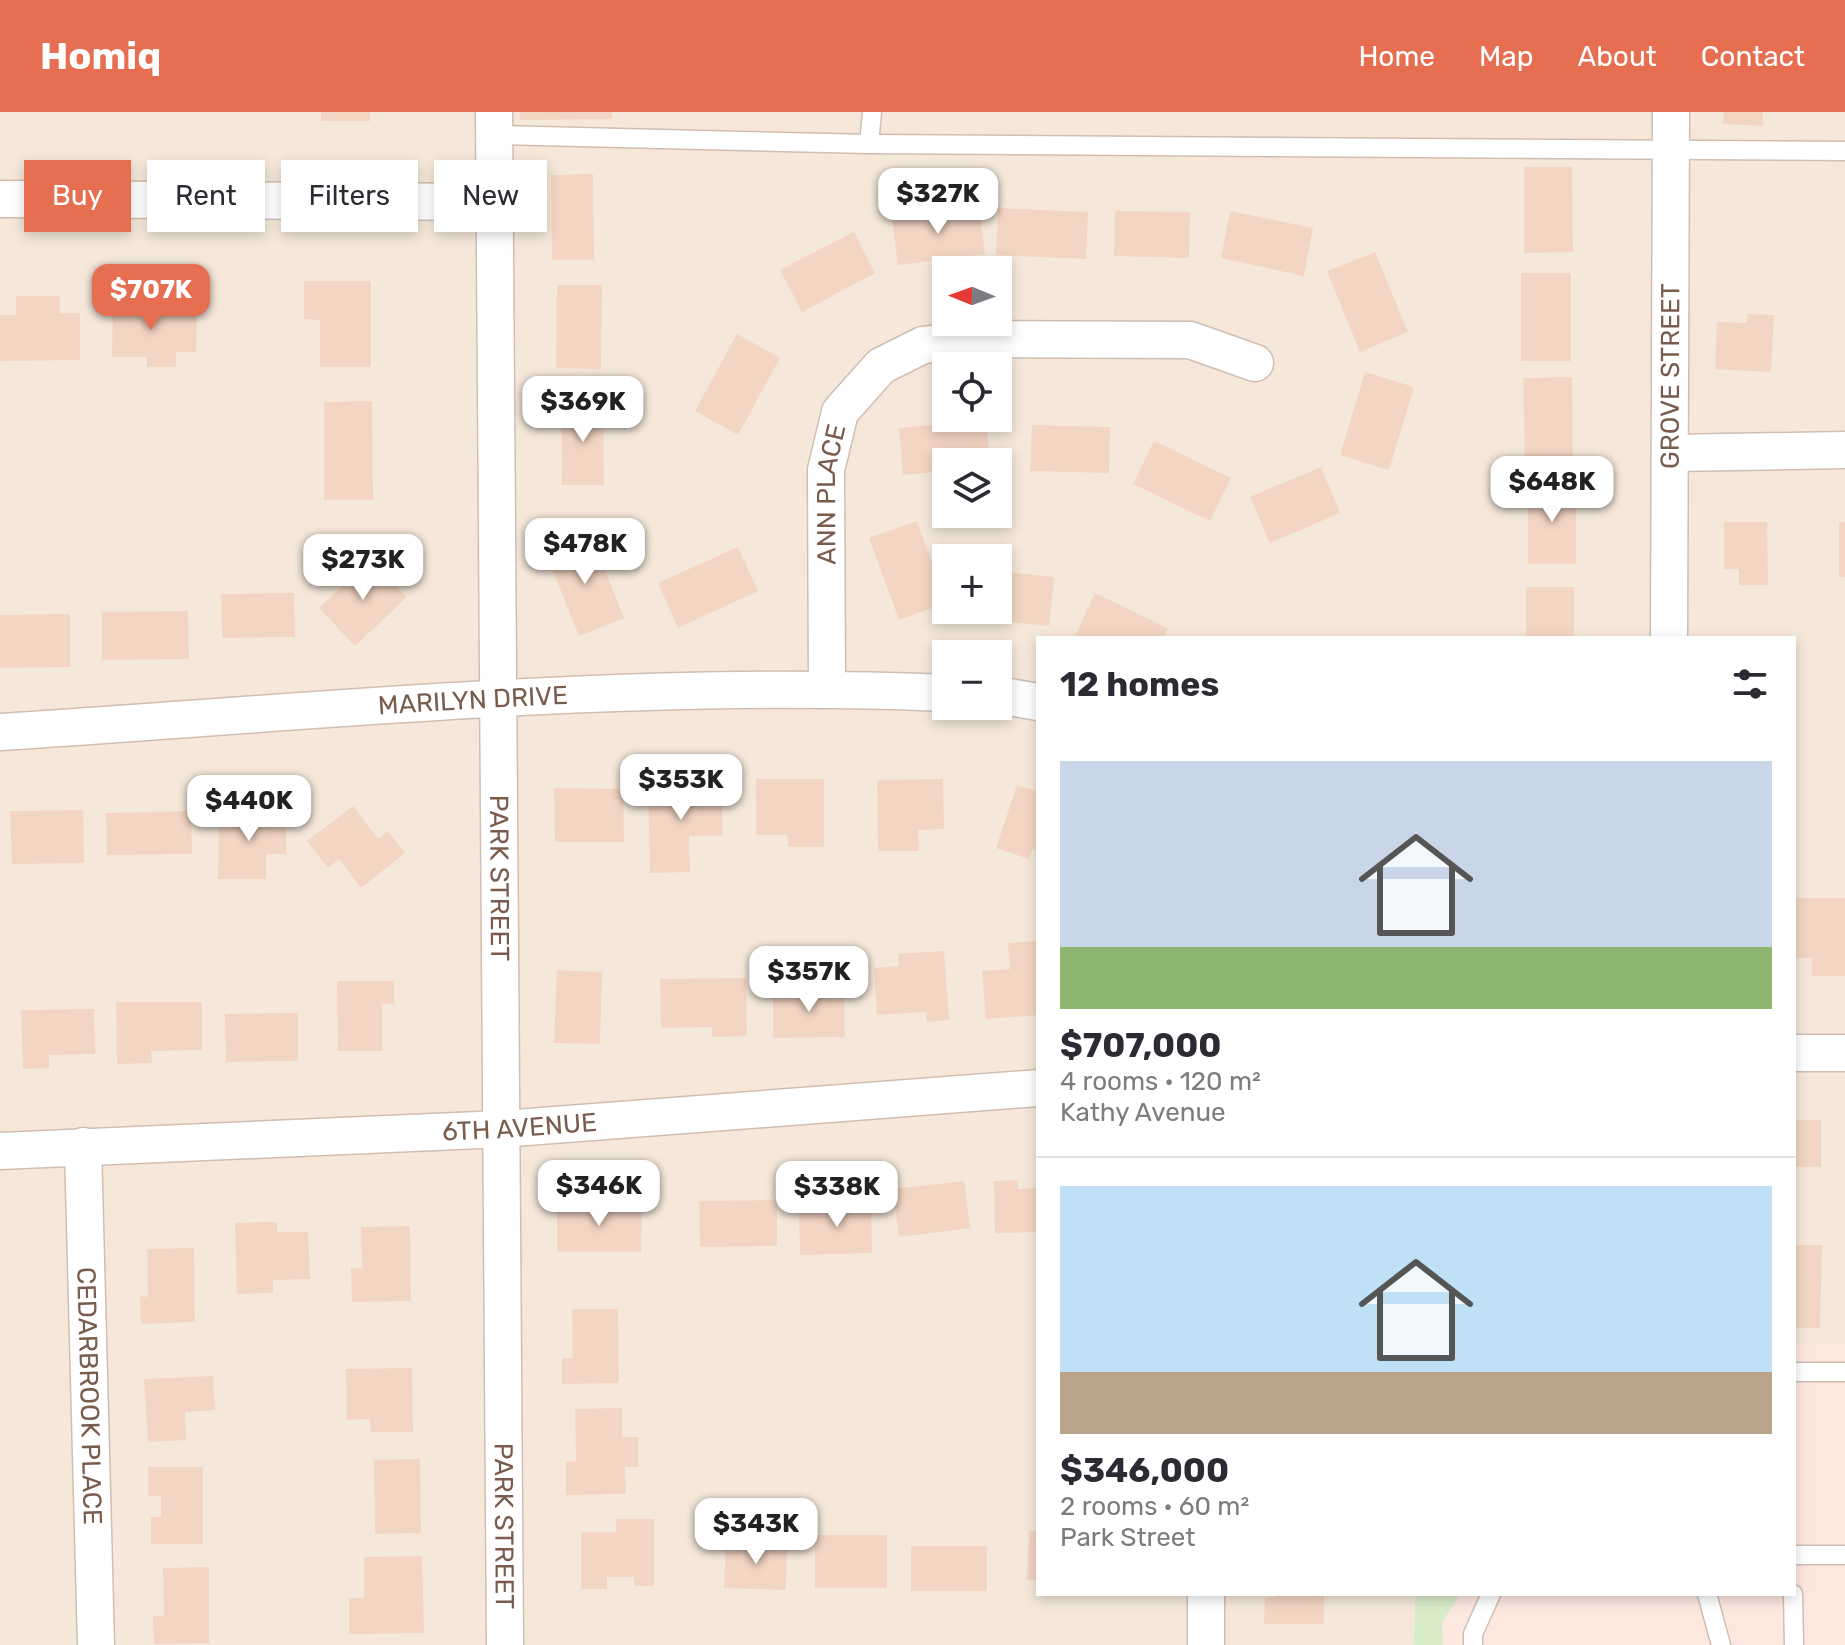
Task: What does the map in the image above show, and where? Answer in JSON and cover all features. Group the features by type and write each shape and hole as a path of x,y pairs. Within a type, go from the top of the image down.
{"street":[{"name":"GROVE STREET","path":"1669,636 1671,112"},
{"name":"PARK STREET","path":"494,123 494,160"},
{"path":"0,199 434,202"},
{"name":"PARK STREET","path":"494,232 505,1645"},
{"name":"ANN PLACE","path":"827,688 826,470 840,412 881,366 923,345 980,339 1190,340 1255,363"},
{"path":"1672,453 1845,450"},
{"name":"MARILYN DRIVE","path":"0,732 498,700 827,688 932,692"},
{"path":"1012,697 1036,702"},
{"path":"1796,1053 1845,1053"},
{"name":"6TH AVENUE","path":"0,1151 502,1129 1036,1088"},
{"name":"CEDARBROOK PLACE","path":"83,1146 96,1645"},
{"path":"1206,1596 1206,1645"}],"lane":[{"path":"869,144 872,112"},
{"path":"494,123 869,144 1845,151"},
{"path":"1796,1372 1845,1372"},
{"path":"1796,1555 1845,1555"},
{"path":"1473,1645 1473,1634 1490,1596"},
{"path":"1708,1596 1721,1645"},
{"path":"1793,1596 1794,1645"}],"shaded area":[{"path":"0,112 1845,112 1845,1344 1796,1344 1796,636 1036,636 1036,1596 1415,1596 1414,1645 0,1645"},
{"path":"1796,1344 1845,1344 1845,1645 1443,1645 1442,1623 1459,1596 1796,1596"}],"green space":[{"path":"1415,1596 1459,1596 1442,1623 1443,1645 1414,1645"}],"building":[{"path":"321,112 370,112 370,121 321,121"},
{"path":"520,112 612,112 612,119 520,120"},
{"path":"1724,112 1763,112 1763,126 1723,124"},
{"path":"1524,167 1572,167 1573,252 1524,253"},
{"path":"593,174 594,260 552,260 551,175"},
{"path":"979,208 985,254 932,256 932,261 898,265 892,219"},
{"path":"998,208 1088,212 1086,259 996,255"},
{"path":"1115,211 1190,212 1189,258 1114,256"},
{"path":"1230,211 1313,228 1304,276 1221,258"},
{"path":"854,232 875,273 802,312 780,270"},
{"path":"1375,252 1408,332 1360,352 1327,271"},
{"path":"1521,273 1571,273 1571,361 1521,361"},
{"path":"304,281 371,281 371,367 320,367 320,320 304,319"},
{"path":"557,285 602,285 601,369 556,368"},
{"path":"16,296 60,296 60,313 80,313 80,360 0,361 0,315 16,315"},
{"path":"113,297 156,298 155,313 197,313 196,352 176,352 176,367 147,367 147,357 112,357"},
{"path":"1747,314 1774,315 1771,372 1715,369 1717,322 1747,323"},
{"path":"737,334 780,358 738,435 695,411"},
{"path":"1365,372 1414,387 1389,470 1340,455"},
{"path":"1572,377 1573,462 1525,463 1523,378"},
{"path":"372,401 373,500 324,500 324,402"},
{"path":"603,402 604,485 562,485 561,403"},
{"path":"932,425 932,432 987,432 989,448 932,448 932,472 903,475 899,428"},
{"path":"1032,425 1110,427 1109,473 1030,471"},
{"path":"1154,441 1231,478 1210,521 1133,484"},
{"path":"1321,467 1340,513 1270,543 1250,497"},
{"path":"1528,485 1576,485 1576,564 1528,564"},
{"path":"917,521 932,563 932,608 899,620 869,538"},
{"path":"1724,522 1767,522 1768,585 1739,585 1739,569 1724,569"},
{"path":"1839,522 1845,522 1845,577 1839,577"},
{"path":"591,535 624,618 579,636 546,553"},
{"path":"738,547 758,591 678,628 658,583"},
{"path":"371,559 407,597 355,646 319,608"},
{"path":"1012,572 1054,577 1049,626 1012,622"},
{"path":"1526,587 1574,587 1574,636 1526,636"},
{"path":"294,593 295,637 222,638 221,594"},
{"path":"1095,593 1168,628 1164,636 1075,636"},
{"path":"188,611 189,659 102,660 102,612"},
{"path":"70,614 70,667 0,668 0,615"},
{"path":"756,779 824,779 824,847 788,847 787,835 756,835"},
{"path":"943,779 944,829 918,830 919,851 878,851 877,780"},
{"path":"721,783 723,836 689,836 690,872 650,873 648,784"},
{"path":"1017,785 1036,791 1036,850 1032,849 1029,859 996,848"},
{"path":"554,788 623,789 624,842 555,842"},
{"path":"353,806 378,839 388,831 405,853 361,888 339,859 328,868 307,841"},
{"path":"83,810 84,863 12,864 10,811"},
{"path":"191,811 192,854 107,855 106,813"},
{"path":"219,811 286,812 286,854 266,854 266,879 218,879"},
{"path":"1796,898 1845,898 1845,976 1812,976 1812,958 1796,958"},
{"path":"1036,941 1036,1015 986,1019 982,971 1010,969 1008,943"},
{"path":"944,951 949,1020 927,1022 926,1012 877,1015 874,968 899,966 898,954"},
{"path":"557,970 602,972 600,1044 554,1043"},
{"path":"746,978 747,1036 712,1037 712,1027 661,1028 660,979"},
{"path":"337,981 394,981 394,1004 382,1004 382,1051 338,1051"},
{"path":"844,989 845,1037 773,1038 773,990"},
{"path":"116,1002 202,1002 202,1050 151,1051 152,1063 117,1064"},
{"path":"94,1009 95,1054 49,1055 49,1068 23,1069 21,1010"},
{"path":"298,1013 298,1061 226,1062 225,1014"},
{"path":"1796,1120 1821,1120 1821,1167 1796,1167"},
{"path":"1017,1180 1018,1189 1036,1188 1036,1232 995,1233 994,1181"},
{"path":"964,1181 970,1228 899,1237 893,1189"},
{"path":"844,1196 871,1196 872,1253 800,1255 799,1209 844,1208"},
{"path":"777,1200 777,1246 700,1247 699,1201"},
{"path":"557,1205 642,1205 641,1252 557,1252"},
{"path":"277,1222 277,1232 308,1232 310,1279 273,1280 273,1293 237,1294 235,1223"},
{"path":"410,1226 411,1301 352,1302 351,1268 362,1268 361,1227"},
{"path":"1796,1245 1822,1245 1820,1328 1796,1328"},
{"path":"194,1248 195,1322 141,1324 140,1296 148,1297 147,1249"},
{"path":"572,1309 618,1309 619,1383 562,1384 562,1358 573,1358"},
{"path":"412,1368 413,1432 371,1432 370,1419 347,1420 346,1369"},
{"path":"213,1376 215,1410 185,1412 186,1440 148,1442 144,1379"},
{"path":"622,1408 622,1437 638,1437 638,1467 625,1467 626,1494 566,1495 566,1462 576,1461 575,1409"},
{"path":"420,1459 421,1533 375,1534 374,1460"},
{"path":"148,1467 203,1467 203,1544 151,1544 151,1517 161,1517 161,1496 148,1496"},
{"path":"616,1519 654,1519 654,1586 634,1586 634,1577 607,1577 607,1589 581,1589 581,1532 616,1532"},
{"path":"1029,1531 1036,1531 1036,1580 1027,1580"},
{"path":"815,1535 887,1535 887,1588 815,1588"},
{"path":"726,1542 787,1545 786,1590 724,1588"},
{"path":"911,1546 987,1546 987,1591 911,1591"},
{"path":"422,1556 424,1633 349,1634 349,1598 364,1598 364,1557"},
{"path":"209,1567 209,1643 154,1644 153,1616 164,1616 163,1568"},
{"path":"1324,1596 1324,1624 1264,1624 1265,1598"}]}
